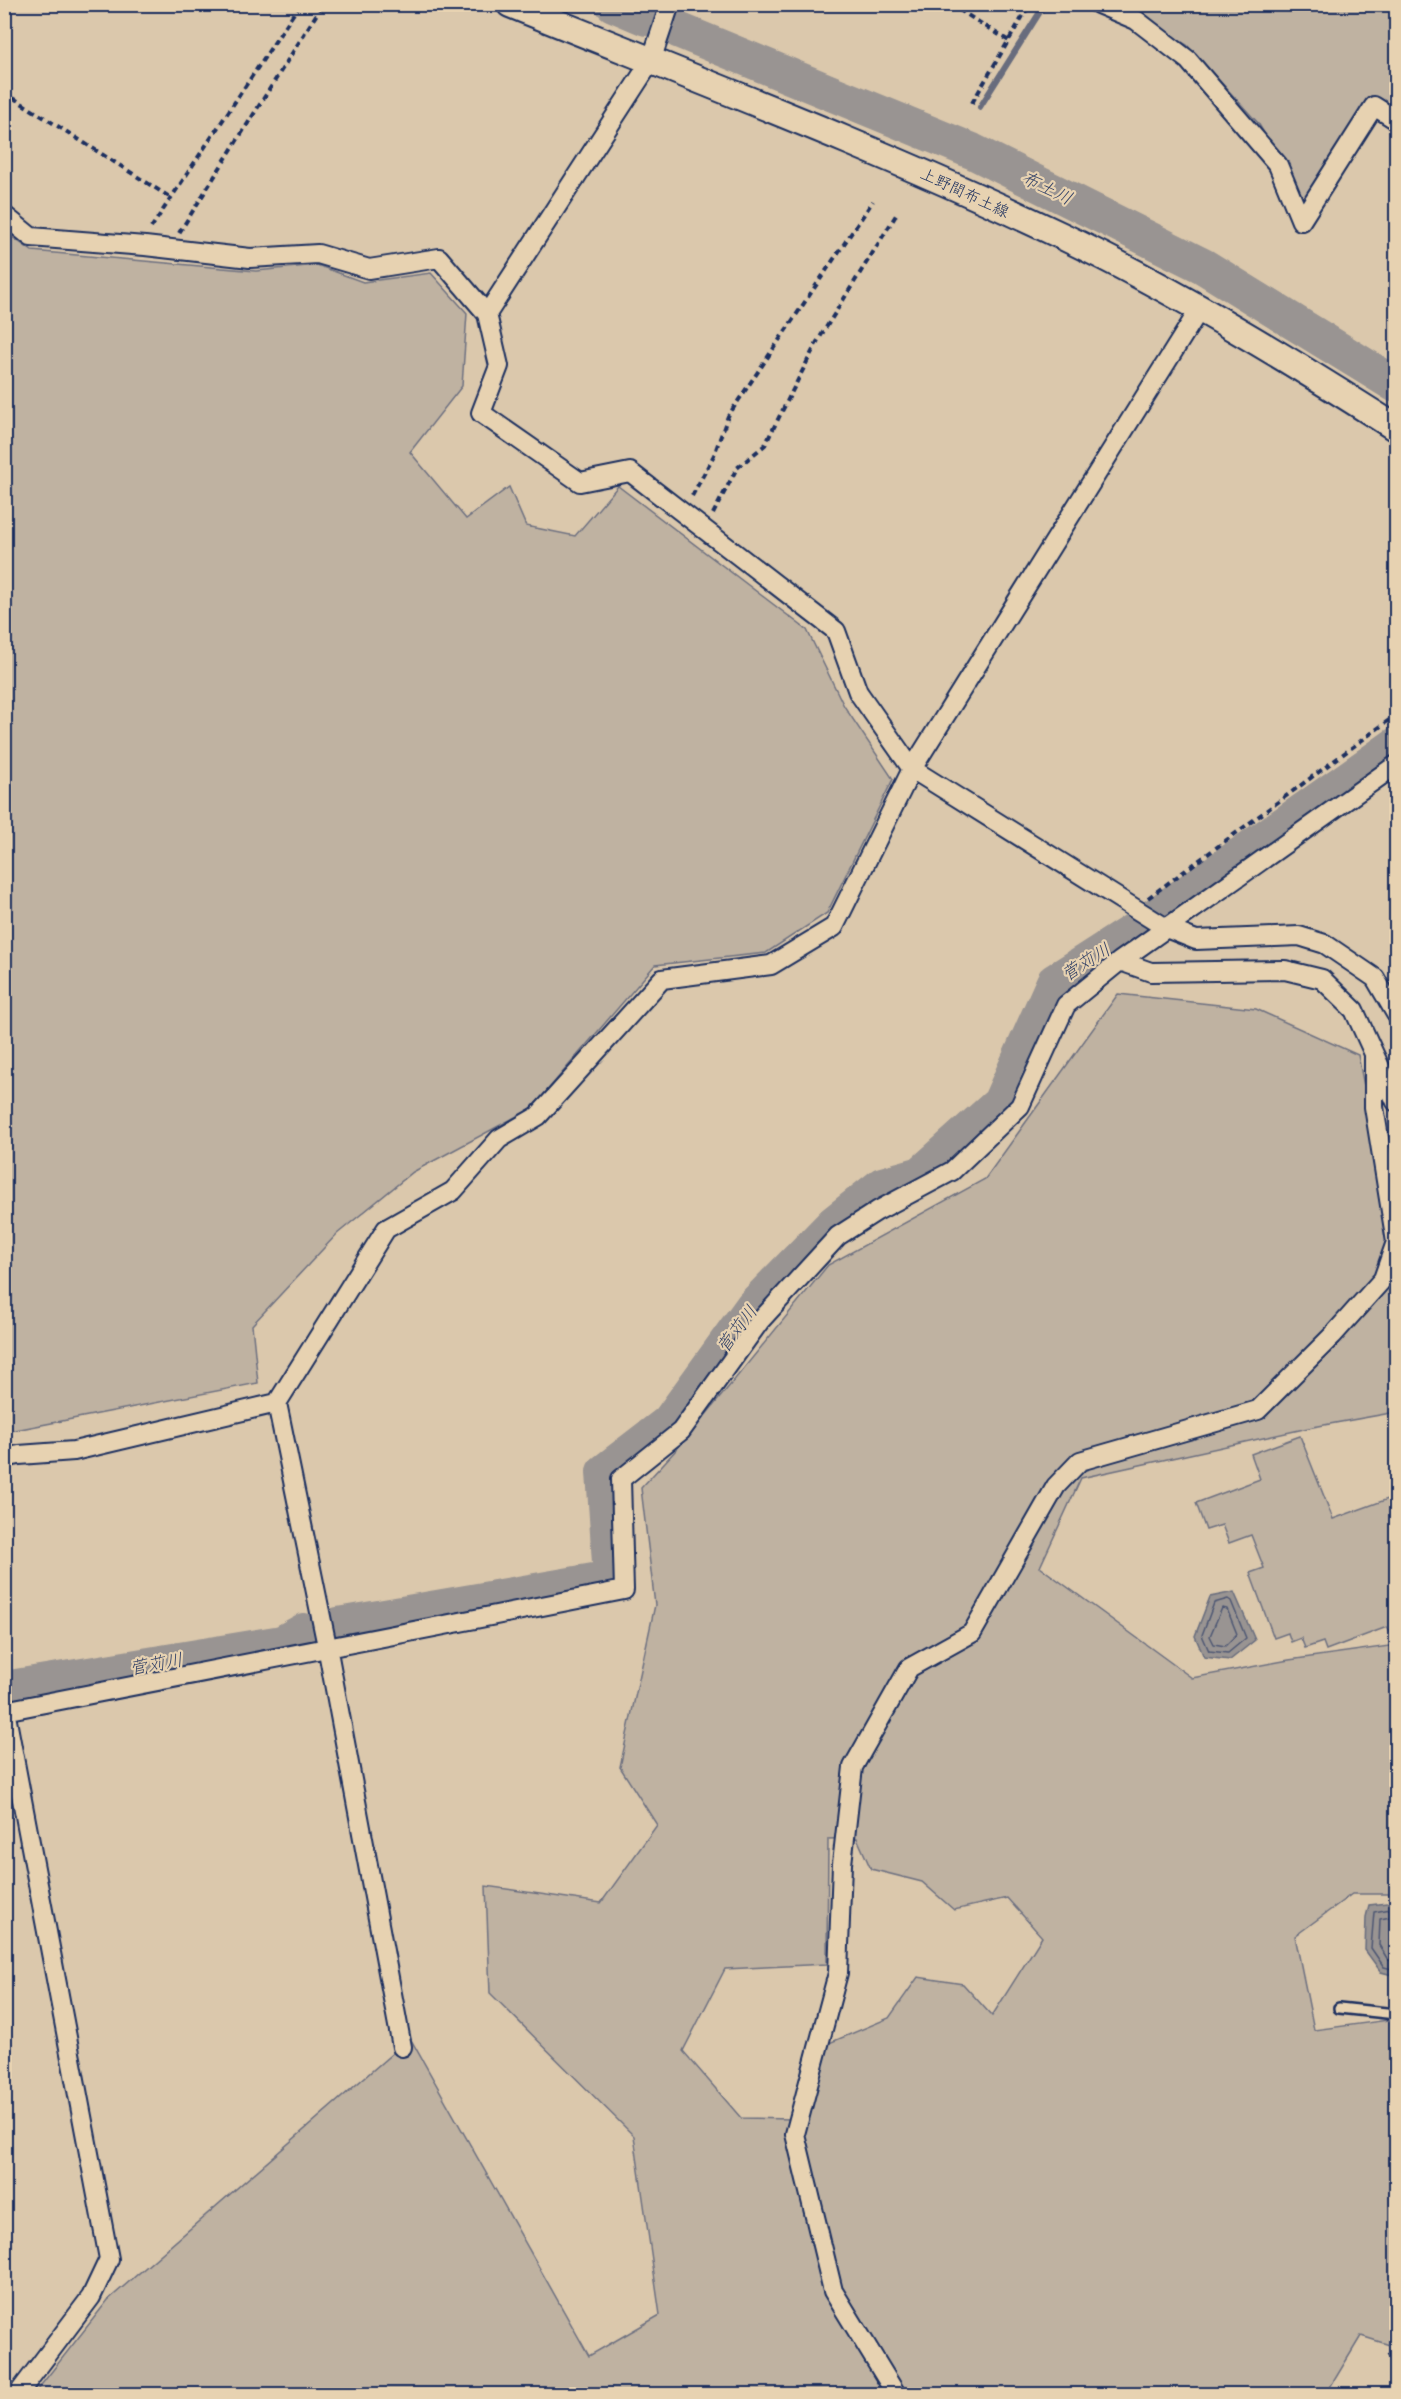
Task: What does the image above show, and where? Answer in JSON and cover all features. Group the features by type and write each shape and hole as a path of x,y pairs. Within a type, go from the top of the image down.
{"main road":[{"name":"上野間布土線","path":"510,4 909,166 1063,236 1201,307 1396,428"}],"street":[{"path":"487,314 651,61 670,4"},
{"path":"1098,4 1136,20 1188,60 1278,165 1301,221 1374,106 1396,120"},
{"path":"4,215 31,237 169,248 250,258 318,254 369,269 439,258 487,314 499,366 481,413 580,482 630,472 836,631 858,692 912,769 1166,928 1196,940 1299,936 1325,944 1376,978 1396,1014"},
{"path":"402,2047 327,1646 277,1403 386,1229 453,1191 499,1139 538,1116 662,979 771,965 834,927 912,769 1201,307"},
{"path":"18,2394 91,2297 109,2259 5,1711 327,1646 624,1590 621,1479 681,1431 760,1321 838,1236 877,1211 952,1171 1020,1106 1066,1005 1120,961 1396,765"},
{"path":"1120,961 1151,972 1286,970 1322,979 1353,1010 1396,1102"},
{"path":"896,2394 833,2291 795,2134 838,1973 842,1864 853,1767 909,1668 972,1633 1056,1486 1080,1461 1258,1410 1333,1335 1383,1279 1396,1242 1374,1107 1374,1055"},
{"path":"4,1458 74,1451 277,1403"}],"lane":[{"path":"1339,2008 1396,2014"}],"path":[{"path":"145,246 152,227 300,4"},
{"path":"169,248 322,4"},
{"path":"950,4 1009,41"},
{"path":"972,103 1030,4"},
{"path":"4,92 171,198"},
{"path":"683,513 714,455 728,416 873,201"},
{"path":"704,530 737,468 765,445 817,342 898,212"},
{"path":"1135,908 1396,715"},
{"path":"1388,2353 1396,2361"}],"shaded area":[{"path":"1120,5 1396,5 1396,100 1392,107 1371,96 1306,202 1258,123 1187,45"},
{"path":"5,232 32,251 256,271 317,265 363,282 431,273 467,313 462,386 410,452 466,519 509,487 526,526 575,536 618,486 807,630 844,706 893,779 827,913 766,953 655,965 532,1108 413,1172 337,1234 252,1325 258,1383 5,1432"},
{"path":"1118,994 1256,1009 1358,1055 1396,1254 1396,1412 1313,1427 1081,1478 1040,1567 1192,1678 1289,1660 1396,1645 1396,1894 1352,1894 1295,1936 1314,2030 1396,2019 1396,2347 1361,2336 1326,2394 34,2394 108,2300 410,2038 589,2356 660,2315 634,2136 490,1993 486,1886 601,1903 657,1825 620,1767 655,1605 641,1488 687,1438 828,1265 985,1179","holes":["857,1838 871,1869 922,1882 954,1910 1007,1898 1042,1937 992,2016 963,1984 918,1977 889,2018 810,2051 792,2119 741,2118 683,2051 725,1969 827,1964 828,1839"]},
{"path":"1300,1436 1333,1519 1396,1496 1396,1632 1391,1634 1387,1627 1326,1650 1323,1642 1305,1648 1301,1638 1291,1642 1288,1633 1274,1638 1250,1573 1264,1568 1251,1535 1229,1543 1222,1525 1206,1530 1196,1503 1260,1479 1251,1454"}],"water":[{"path":"1234,1592 1255,1640 1230,1660 1204,1657 1195,1636 1210,1597"},
{"path":"1396,1902 1396,1976 1381,1972 1365,1950 1366,1917 1369,1905"}],"waterway":[{"name":"布土川","path":"613,4 646,18"},
{"path":"980,107 1045,4"},
{"name":"布土川","path":"678,30 972,151 1203,266 1396,385"},
{"name":"菅苅川","path":"1156,915 1396,745"},
{"name":"菅苅川","path":"338,1625 611,1578 604,1472 669,1422 753,1306 834,1223 882,1185 921,1174 1000,1103 1054,982 1135,930"},
{"name":"菅苅川","path":"4,1689 282,1643 304,1631"}]}
